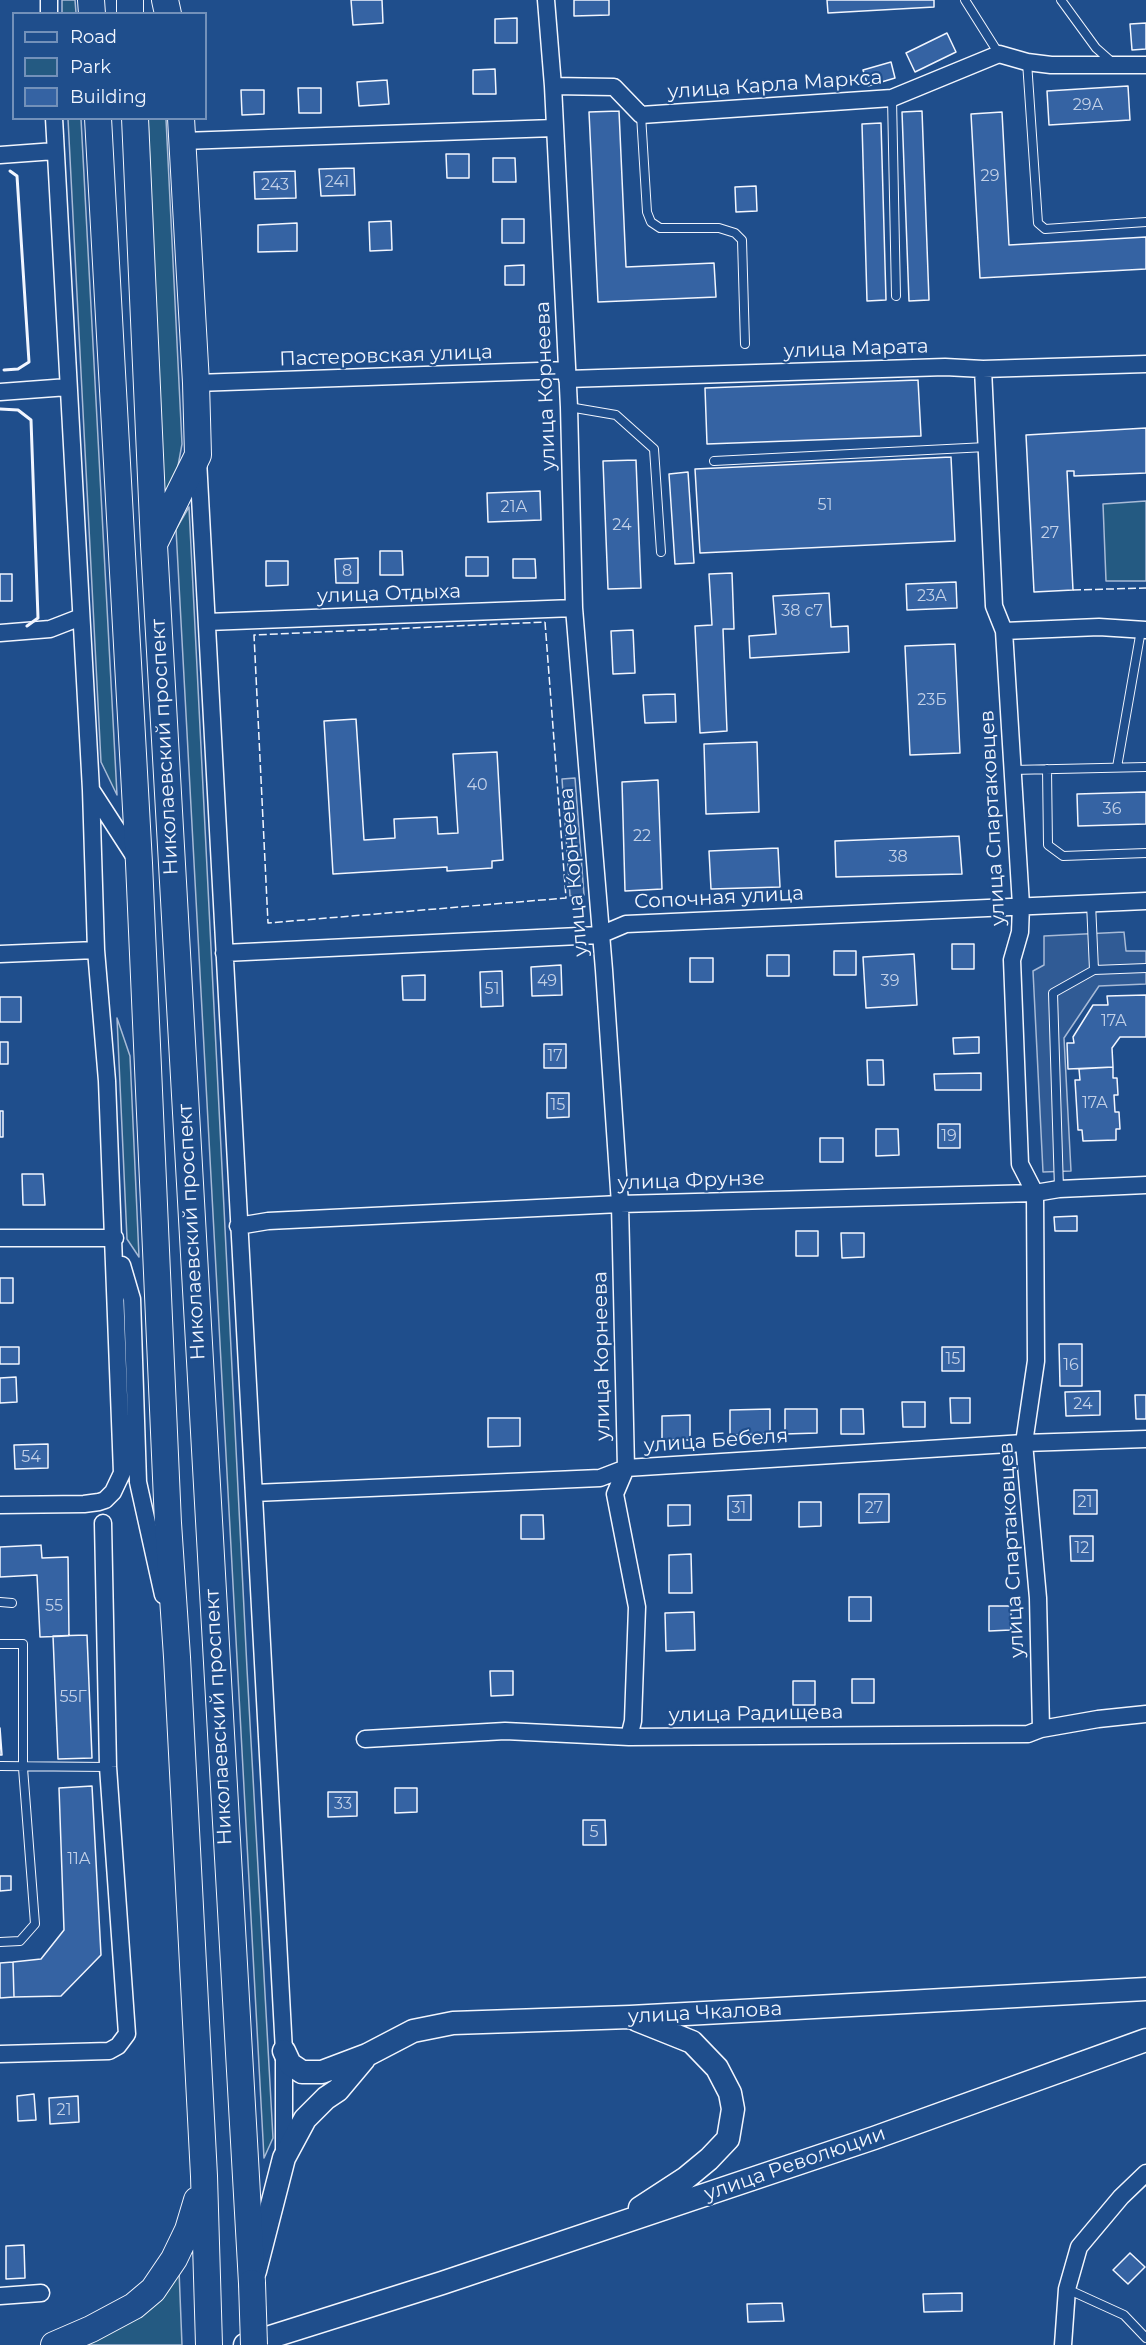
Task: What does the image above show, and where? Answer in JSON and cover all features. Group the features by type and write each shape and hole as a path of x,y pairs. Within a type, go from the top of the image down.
{"main road":[{"name":"Николаевский проспект","path":"98,120 139,863 168,1523 204,2176 209,2345"},
{"name":"Николаевский проспект","path":"135,120 154,545 254,2345"},
{"path":"154,545 198,455 182,130"},
{"name":"улица Чкалова","path":"284,2051 290,2064 302,2072 322,2072 368,2055 413,2031 453,2023 630,2018 1146,1989"},
{"path":"611,2226 686,2178 710,2159 728,2139 733,2109 730,2093 717,2067 692,2042 630,2018"},
{"name":"улица Революции","path":"245,2345 442,2283 874,2138 1146,2040"},
{"path":"252,2283 284,2158 305,2119 326,2098 338,2090 368,2055"},
{"path":"54,2345 91,2329 134,2306 153,2290 174,2259 188,2230 204,2176"}],"street":[{"name":"улица Корнеева","path":"546,0 553,86 569,407 574,608 620,1204 626,1468 615,1494 637,1607 633,1721 629,1737"},
{"name":"улица Карла Маркса","path":"553,86 614,87 641,115 892,98 999,54"},
{"path":"999,54 1027,62 1051,65 1146,65"},
{"path":"0,1505 84,1504 105,1500 113,1492 122,1473 115,1238 107,1081 96,950 91,790 54,120"},
{"path":"182,130 554,128"},
{"path":"0,154 55,151"},
{"name":"улица Марата","path":"567,375 945,367 983,369 1146,363"},
{"name":"улица Спартаковцев","path":"983,369 994,606 1004,631 1021,905 1020,932 1012,960 1020,1164 1035,1193 1036,1361 1024,1443 1038,1598 1041,1729"},
{"name":"Пастеровская улица","path":"196,383 567,375"},
{"path":"0,392 68,387"},
{"path":"198,455 284,2051 284,2158"},
{"name":"улица Отдыха","path":"207,622 574,608"},
{"path":"0,633 50,629 81,617"},
{"path":"1004,631 1099,627 1143,630"},
{"path":"91,790 139,863"},
{"name":"Сопочная улица","path":"224,953 600,935 626,924 1146,901"},
{"path":"0,954 96,950"},
{"name":"улица Фрунзе","path":"238,1226 268,1221 620,1204 1035,1193 1146,1185"},
{"path":"0,1238 115,1238"},
{"path":"115,1238 132,1299 138,1482 177,1657"},
{"name":"улица Бебеля","path":"254,1493 600,1478 626,1468 1024,1443 1146,1439"},
{"path":"0,2054 109,2051 118,2046 127,2034 108,1767 103,1523"},
{"name":"улица Радищева","path":"365,1739 505,1731 629,1737 1028,1734 1041,1729 1098,1719 1146,1714"},
{"path":"1063,2345 1067,2289 1079,2247 1121,2197 1146,2173"},
{"path":"0,2296 41,2293"}],"lane":[{"path":"965,0 999,54"},
{"path":"1061,0 1096,48 1116,65"},
{"path":"1027,62 1038,223 1045,229 1146,222"},
{"path":"892,98 896,296"},
{"path":"641,115 647,212 651,222 660,228 719,228 735,233 742,240 745,344"},
{"path":"569,407 616,415 654,449 661,552"},
{"path":"714,461 986,447"},
{"path":"1117,767 1143,630"},
{"path":"1012,770 1146,767"},
{"path":"1047,769 1048,845 1063,856 1146,853"},
{"path":"1091,903 1094,969"},
{"path":"1059,1190 1053,993 1094,969 1146,968"},
{"path":"0,1602 12,1603"},
{"path":"0,1644 23,1644 23,1768 35,1924 20,1941 0,1942"},
{"path":"0,1766 108,1767"},
{"path":"1067,2289 1124,2315 1146,2338"}],"green space":[{"path":"62,0 75,0 76,12 62,12"},
{"path":"68,120 81,120 117,795 101,762"},
{"path":"148,120 166,120 182,444 176,477 163,497"},
{"path":"1146,501 1146,581 1106,581 1103,504"},
{"path":"189,507 247,1669 273,2138 264,2158 176,529"},
{"path":"117,1018 130,1056 139,1257 127,1239"},
{"path":"179,2270 182,2345 73,2345"}],"shaded area":[{"path":"575,778 584,895 570,896 562,779"},
{"path":"1124,932 1126,951 1146,951 1146,984 1099,986 1064,1038 1071,1171 1043,1172 1033,971 1044,965 1044,936"}],"building":[{"path":"351,0 382,0 383,23 353,25"},
{"path":"574,0 609,0 609,15 574,16"},
{"path":"827,0 934,0 934,7 828,13"},
{"path":"517,18 517,43 495,43 495,19"},
{"path":"1146,23 1146,49 1132,50 1130,24"},
{"path":"947,33 956,52 915,72 906,53"},
{"path":"891,62 895,78 868,86 863,70"},
{"path":"495,69 496,94 473,94 473,70"},
{"path":"387,80 389,104 359,106 357,82"},
{"path":"1128,86 1130,120 1049,125 1047,91"},
{"path":"298,88 321,88 321,113 299,113"},
{"path":"241,90 264,90 264,114 242,115"},
{"path":"619,111 626,267 714,263 716,297 598,302 589,112"},
{"path":"922,111 929,300 909,301 902,112"},
{"path":"1002,112 1009,245 1146,237 1146,269 980,278 971,114"},
{"path":"881,123 886,300 867,301 862,124"},
{"path":"446,154 469,154 469,178 447,178"},
{"path":"493,158 515,158 516,182 493,182"},
{"path":"354,168 355,195 321,196 319,169"},
{"path":"295,171 296,198 255,199 254,172"},
{"path":"756,186 757,211 736,212 735,187"},
{"path":"502,219 524,219 524,243 502,243"},
{"path":"391,221 392,250 370,251 369,222"},
{"path":"297,223 297,251 258,252 258,225"},
{"path":"524,265 524,285 505,285 505,266"},
{"path":"918,380 921,436 707,444 705,388"},
{"path":"1146,428 1146,473 1074,476 1074,471 1067,471 1073,590 1034,592 1026,435"},
{"path":"951,457 955,541 700,553 695,469"},
{"path":"636,460 641,588 608,589 603,461"},
{"path":"688,472 694,563 675,564 669,474"},
{"path":"540,491 541,520 488,522 487,493"},
{"path":"380,551 402,551 403,575 380,575"},
{"path":"466,557 488,557 488,576 466,576"},
{"path":"358,558 358,583 336,583 335,559"},
{"path":"513,559 535,559 536,578 513,578"},
{"path":"266,561 288,561 288,585 266,586"},
{"path":"732,573 734,629 723,629 727,731 700,733 695,626 712,625 709,574"},
{"path":"0,574 12,574 12,601 0,601"},
{"path":"956,582 957,608 907,610 906,584"},
{"path":"829,593 831,627 848,626 849,652 750,658 749,636 776,634 773,596"},
{"path":"633,630 635,673 613,674 611,631"},
{"path":"955,644 960,753 910,755 905,646"},
{"path":"675,694 676,722 645,723 643,695"},
{"path":"356,719 364,840 395,838 394,819 437,817 438,834 458,833 453,754 497,752 503,860 492,861 492,868 447,871 447,867 333,874 324,721"},
{"path":"757,742 759,812 706,814 704,744"},
{"path":"658,780 662,889 625,891 622,782"},
{"path":"1146,792 1146,824 1078,826 1077,794"},
{"path":"959,836 962,874 836,877 835,841"},
{"path":"778,848 780,887 711,889 709,851"},
{"path":"952,944 974,944 974,969 952,969"},
{"path":"834,951 856,951 856,975 834,975"},
{"path":"914,954 917,1005 866,1008 863,957"},
{"path":"767,955 789,955 789,976 767,976"},
{"path":"690,958 713,958 713,982 690,982"},
{"path":"561,965 562,995 532,996 531,967"},
{"path":"502,971 503,1006 481,1007 480,972"},
{"path":"425,975 425,1000 403,1000 402,976"},
{"path":"1146,995 1146,1037 1120,1037 1112,1048 1113,1067 1068,1069 1067,1043 1074,1043 1073,1037 1093,1005 1108,1005 1107,996"},
{"path":"0,997 21,997 21,1022 0,1022"},
{"path":"979,1037 979,1053 954,1054 953,1038"},
{"path":"0,1042 8,1042 8,1064 0,1064"},
{"path":"544,1044 566,1044 566,1068 544,1068"},
{"path":"867,1060 883,1060 884,1085 868,1085"},
{"path":"1113,1067 1113,1078 1117,1078 1118,1095 1114,1095 1115,1112 1119,1112 1120,1129 1116,1129 1116,1140 1083,1141 1082,1130 1078,1130 1075,1080 1080,1080 1079,1069"},
{"path":"981,1073 981,1090 935,1090 934,1074"},
{"path":"547,1093 569,1093 569,1117 547,1118"},
{"path":"0,1111 3,1111 3,1137 0,1137"},
{"path":"938,1124 960,1124 960,1148 938,1148"},
{"path":"876,1129 898,1129 899,1155 876,1156"},
{"path":"820,1138 843,1138 843,1162 820,1162"},
{"path":"22,1174 43,1174 45,1205 23,1205"},
{"path":"1077,1216 1077,1231 1055,1231 1054,1217"},
{"path":"796,1231 818,1231 818,1256 796,1256"},
{"path":"841,1233 864,1233 864,1257 842,1258"},
{"path":"0,1278 13,1278 13,1303 0,1303"},
{"path":"1059,1344 1082,1344 1082,1386 1060,1386"},
{"path":"0,1347 19,1347 19,1364 0,1364"},
{"path":"942,1347 964,1347 964,1371 942,1371"},
{"path":"16,1377 17,1402 0,1403 0,1378"},
{"path":"1100,1391 1100,1415 1066,1416 1065,1392"},
{"path":"1135,1395 1146,1395 1146,1419 1136,1419"},
{"path":"950,1398 970,1398 970,1423 951,1423"},
{"path":"902,1402 925,1402 925,1427 903,1427"},
{"path":"770,1409 770,1434 730,1435 730,1410"},
{"path":"785,1409 817,1409 817,1433 785,1434"},
{"path":"841,1409 863,1409 864,1434 841,1434"},
{"path":"690,1415 690,1440 662,1440 662,1416"},
{"path":"488,1418 520,1418 520,1446 488,1447"},
{"path":"48,1444 48,1468 15,1469 14,1445"},
{"path":"1074,1490 1097,1490 1097,1514 1074,1514"},
{"path":"859,1494 889,1494 889,1522 859,1523"},
{"path":"751,1495 751,1520 728,1520 728,1496"},
{"path":"799,1502 821,1502 821,1526 799,1527"},
{"path":"668,1505 690,1505 690,1525 668,1526"},
{"path":"521,1515 543,1515 544,1539 521,1539"},
{"path":"1070,1536 1093,1536 1093,1561 1071,1561"},
{"path":"41,1545 42,1558 68,1557 69,1636 40,1637 37,1575 0,1577 0,1547"},
{"path":"691,1554 692,1593 669,1593 669,1555"},
{"path":"849,1597 871,1597 871,1621 849,1621"},
{"path":"989,1606 1011,1606 1011,1630 989,1631"},
{"path":"694,1612 695,1650 666,1651 665,1613"},
{"path":"87,1635 92,1758 58,1759 53,1636"},
{"path":"490,1671 513,1671 513,1695 491,1696"},
{"path":"852,1679 874,1679 874,1703 852,1703"},
{"path":"793,1681 815,1681 815,1705 793,1705"},
{"path":"0,1728 2,1755 0,1755"},
{"path":"92,1786 101,1955 61,1996 14,1997 13,1962 41,1959 64,1930 59,1788"},
{"path":"395,1788 417,1788 417,1812 395,1813"},
{"path":"328,1792 357,1792 357,1816 328,1817"},
{"path":"583,1820 605,1820 606,1845 583,1845"},
{"path":"0,1876 11,1876 11,1890 0,1891"},
{"path":"13,1962 14,1997 0,1998 0,1963"},
{"path":"34,2094 36,2120 18,2121 17,2096"},
{"path":"78,2096 79,2122 50,2124 49,2098"},
{"path":"24,2245 25,2278 6,2279 6,2246"},
{"path":"1130,2253 1145,2267 1128,2284 1113,2270"},
{"path":"962,2293 962,2311 924,2312 923,2294"},
{"path":"782,2303 784,2321 748,2322 747,2304"}],"fence":[{"path":"1073,590 1146,588"},
{"path":"545,622 566,898 268,923 254,635 545,622"}],"wall":[{"path":"4,370 18,369 29,362 17,176 10,171"},
{"path":"0,409 18,410 31,420 38,618 27,626"}]}
